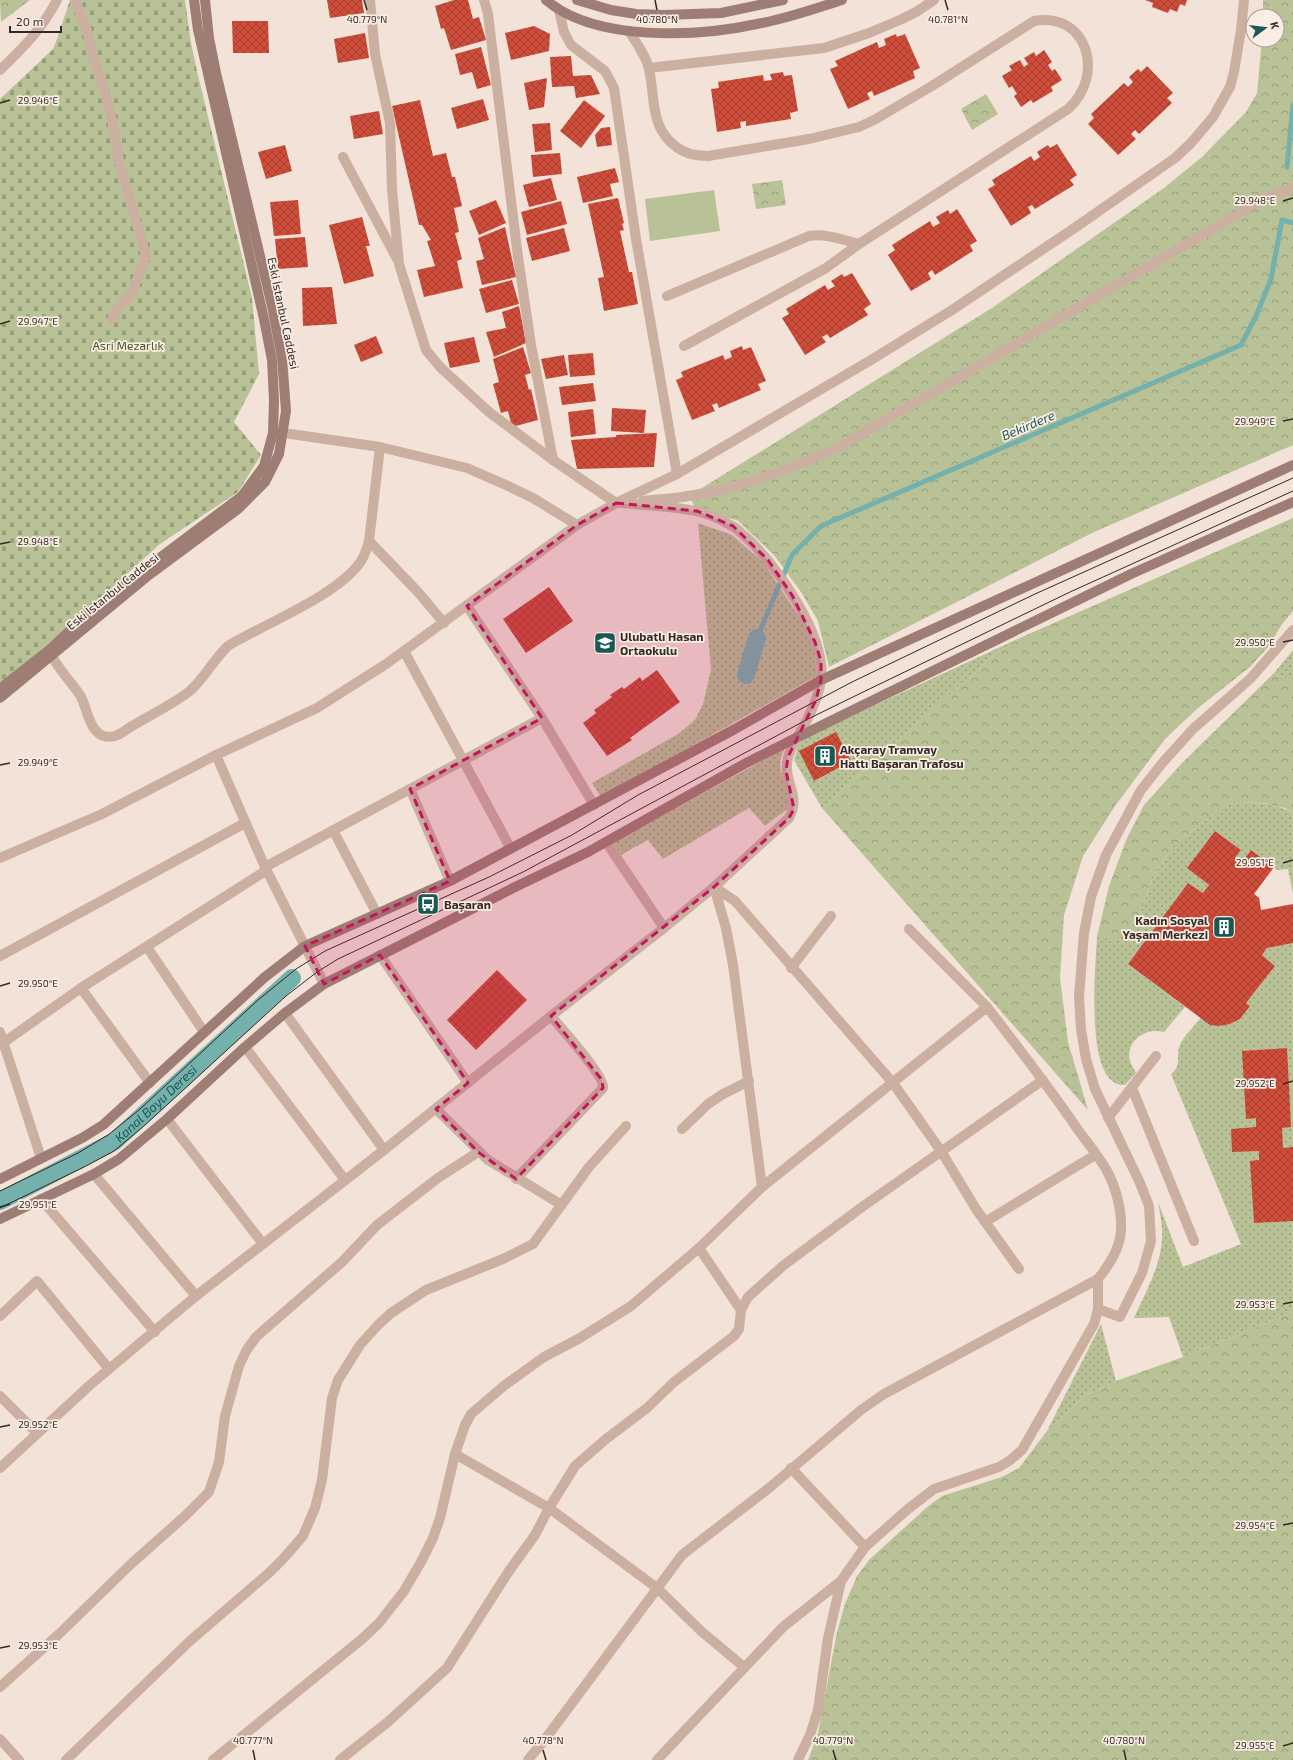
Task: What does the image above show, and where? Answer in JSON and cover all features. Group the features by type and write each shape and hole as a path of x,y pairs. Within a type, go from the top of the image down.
{"main road":[{"name":"Eski İstanbul Caddesi","path":"0,689 50,654 85,617 137,574 242,496 264,466 273,432 274,400 272,360 198,30 194,0"},
{"name":"Eski İstanbul Caddesi","path":"0,698 50,654 149,575 238,510 266,482 280,454 286,411 282,358 272,306 216,73 209,38 205,0"},
{"path":"546,0 559,10 585,22 603,28 629,31 687,33 734,29 793,15 842,0"},
{"path":"577,0 611,10 636,14 692,14 736,11 783,0"},
{"path":"0,1179 82,1138 103,1125 265,977 305,946 450,881 735,729 821,680 1293,465"},
{"path":"0,1220 40,1199 94,1174 119,1160 167,1119 245,1047 324,984 606,842 746,763 798,736 1131,574 1293,502"}],"street":[{"path":"0,70 34,37 48,17 57,0"},
{"path":"76,0 87,30 95,63 100,76 112,120 119,162 146,256 132,293 117,310 112,319"},
{"path":"370,0 375,54 390,123 392,189 399,264"},
{"path":"484,0 488,14 518,257 531,345 553,460"},
{"path":"649,68 824,48 869,33 902,19 934,0"},
{"path":"0,858 102,814 216,755 317,708 352,687 404,652 577,525 677,474 871,360 952,310 1175,158 1192,143 1213,117 1230,87 1238,56 1244,0"},
{"path":"559,10 567,39 571,45 605,71 614,88 636,239 677,474"},
{"path":"629,31 649,68 657,122 660,130 667,139 684,152 695,155 708,156 808,139 859,126 874,120 932,86 1034,21 1041,20 1058,22 1071,30 1084,46 1089,67 1084,87 1074,103 1052,120 860,244 826,268 684,346"},
{"path":"0,1468 109,1369 155,1332 196,1296 384,1150 714,887 789,818 794,809 795,800 786,771 788,757 816,700 821,680 821,660 816,642 804,616 792,595 768,560 756,546 733,526 697,511 618,503 553,460 489,412 434,362 426,350 419,331 399,264 343,157"},
{"path":"618,503 689,496 734,486 804,463 841,446 1267,197 1293,188"},
{"path":"667,296 809,236 828,236 860,244"},
{"path":"284,433 380,447 468,468 533,498 577,525"},
{"path":"50,654 81,698 95,730 101,735 108,737 116,735 189,691 199,681 220,653 228,646 295,610 337,584 361,562 369,541 380,447"},
{"path":"369,541 418,592 444,623"},
{"path":"467,606 542,718 594,805"},
{"path":"1098,1309 1120,1317 1142,1272 1151,1241 1149,1206 1140,1183 1095,1089 1086,1059 1079,998 1084,933 1091,897 1106,855 1141,790 1164,761 1193,730 1250,679 1293,630"},
{"path":"404,652 511,849"},
{"path":"2,1044 81,988 147,947 266,868 333,830 542,718"},
{"path":"216,755 266,868 324,984"},
{"path":"410,789 450,881"},
{"path":"0,956 245,823"},
{"path":"333,830 378,914"},
{"path":"606,842 664,928"},
{"path":"714,887 735,901 791,968 893,1082 941,1151 985,1222 1020,1269"},
{"path":"714,887 726,928 749,1081 762,1186"},
{"path":"791,968 831,916"},
{"path":"528,1760 682,1555 769,1488 861,1410 884,1394 1098,1279 1108,1266 1117,1249 1121,1231 1120,1212 1115,1190 1106,1169 1043,1080 987,1008 909,929"},
{"path":"147,947 204,1032"},
{"path":"380,955 468,1082"},
{"path":"81,988 150,1083"},
{"path":"213,1760 362,1639 379,1623 404,1590 421,1562 433,1538 455,1454 465,1424 471,1414 481,1404 544,1357 580,1338 631,1306 699,1248 762,1186 987,1008"},
{"path":"286,1013 384,1150"},
{"path":"516,1179 603,1088 602,1080 575,1044 551,1016"},
{"path":"0,1032 2,1044 41,1158"},
{"path":"245,1047 345,1180"},
{"path":"1108,1118 1156,1056"},
{"path":"340,1760 389,1721 447,1668 509,1572 535,1535 567,1477 586,1455 647,1408 674,1382 734,1336 739,1329 741,1310 748,1297 784,1265 862,1207 1043,1080"},
{"path":"682,1129 708,1104 723,1094 749,1081"},
{"path":"1132,1088 1194,1241"},
{"path":"436,1108 478,1152 516,1179 560,1204"},
{"path":"167,1119 262,1244"},
{"path":"66,1760 191,1640 274,1568 303,1536 315,1508 322,1480 332,1398 338,1380 360,1346 373,1330 391,1313 426,1290 528,1248 538,1238 560,1204 589,1167 626,1126"},
{"path":"0,1687 58,1635 131,1564 209,1492 218,1462 225,1416 239,1366 246,1351 256,1337 342,1262 376,1225 438,1178 478,1152"},
{"path":"985,1222 1095,1155"},
{"path":"94,1174 196,1296"},
{"path":"40,1199 155,1332"},
{"path":"699,1248 741,1310"},
{"path":"657,1760 783,1627 841,1581 865,1547 908,1509 934,1489 998,1467 1009,1461 1022,1450 1094,1324 1098,1309 1098,1279"},
{"path":"0,1316 37,1280 109,1369"},
{"path":"0,1396 37,1433"},
{"path":"455,1454 549,1508 657,1588 701,1631 744,1667"},
{"path":"791,1468 865,1547"},
{"path":"798,1760 810,1735 818,1710 828,1638 841,1581"},
{"path":"0,1739 19,1760"}],"highlighted area":[{"path":"616,503 697,511 733,526 768,560 792,595 815,642 821,661 821,680 816,700 788,757 786,771 794,809 789,818 714,887 551,1016 602,1080 603,1088 516,1179 478,1152 436,1109 468,1083 380,955 324,984 305,946 450,881 410,789 542,718 467,606 577,525"}],"green space":[{"path":"0,0 30,0 1,22"},
{"name":"Asri Mezarlık","path":"70,0 185,0 191,43 197,71 252,298 259,374 234,422 261,455 238,492 160,544 81,616 0,684 0,99 53,49"},
{"path":"1263,0 1293,0 1293,445 1092,533 829,667 818,621 801,592 774,555 737,520 697,511 689,496 992,308 1164,188 1202,157 1246,112 1257,93 1261,48 1285,48 1285,8 1263,8"},
{"path":"986,94 998,114 972,130 961,109"},
{"path":"782,180 786,205 756,209 752,184"},
{"path":"714,190 720,231 650,241 645,199"},
{"path":"1293,518 1293,611 1282,624 1269,646 1250,667 1198,708 1165,739 1115,806 1083,856 1064,915 1060,978 1068,1042 1088,1110 822,808 994,655 1022,637"},
{"path":"698,523 732,535 763,562 802,621 814,649 817,676 601,797 592,783 678,734 695,720 703,704 711,670"},
{"path":"1022,637 994,655 822,808 794,760 800,740"},
{"path":"1293,650 1293,681 1274,673"},
{"path":"1274,673 1293,681 1293,814 1285,808 1265,803 1234,802 1220,809 1174,845 1154,875 1137,920 1125,934 1109,941 1097,937 1109,886 1127,838 1144,805 1182,763"},
{"path":"785,748 780,764 790,798 790,807 765,826 749,808 663,859 648,840 621,855 613,843"},
{"path":"1234,802 1272,805 1293,814 1293,894 1288,869 1277,870 1251,850 1241,864 1235,858 1241,850 1215,831 1187,868 1209,885 1203,893 1188,883 1128,964 1185,1007 1164,1032 1150,1032 1138,1037 1131,1047 1129,1054 1130,1062 1136,1073 1125,1085 1112,1081 1103,1067 1097,1047 1094,996 1097,937 1109,941 1137,920 1154,875 1174,845 1220,809"},
{"path":"1293,943 1293,1312 1183,1357 1169,1317 1134,1318 1152,1279 1159,1259 1162,1229 1158,1202 1183,1267 1241,1244 1171,1074 1177,1067 1179,1048 1182,1042 1189,1031 1201,1018 1230,1024 1240,1019 1250,1006 1246,1003 1275,966 1262,955 1267,948"},
{"path":"1293,1312 1293,1760 808,1760 818,1733 837,1632 845,1604 857,1576 869,1560 926,1508 942,1496 1002,1477 1019,1468 1047,1431 1086,1395 1116,1381 1183,1357"},
{"path":"1101,1324 1116,1381 1086,1395 1047,1431"}],"building":[{"path":"327,0 362,0 364,13 330,18"},
{"path":"454,0 468,0 473,19 479,17 486,40 451,50 444,28 441,29 435,6"},
{"path":"1145,0 1187,0 1185,6 1180,4 1177,12 1170,9 1168,13 1152,7 1153,3"},
{"path":"232,21 268,21 269,53 233,53"},
{"path":"534,26 550,34 549,51 511,60 505,33"},
{"path":"365,33 369,58 338,63 334,39"},
{"path":"896,34 897,37 905,34 920,68 913,71 915,78 874,96 872,91 867,93 870,99 848,109 830,69 838,66 835,61 877,42 879,48 886,45 884,39"},
{"path":"481,47 491,85 477,89 472,72 460,75 455,54"},
{"path":"1044,50 1052,62 1048,65 1052,71 1055,69 1062,80 1051,87 1053,91 1033,103 1031,100 1021,107 1014,96 1017,94 1012,86 1009,88 1002,76 1012,70 1009,66 1020,60 1024,67 1028,64 1024,58 1034,52 1036,56"},
{"path":"571,56 573,76 591,75 600,94 576,98 574,86 552,87 550,57"},
{"path":"1147,66 1173,93 1167,98 1172,103 1139,134 1135,130 1131,134 1136,139 1118,155 1088,124 1094,118 1091,114 1124,83 1128,87 1133,82 1129,77 1138,69 1141,72"},
{"path":"783,72 784,76 792,75 798,111 790,113 791,119 746,126 746,121 740,122 741,128 717,132 711,89 719,88 718,82 763,75 764,81 772,80 770,74"},
{"path":"547,78 544,107 529,110 524,83"},
{"path":"483,99 489,120 457,129 451,108"},
{"path":"420,100 433,156 446,153 452,177 455,177 462,206 454,208 459,232 455,233 462,259 457,261 463,288 424,297 417,270 435,266 427,241 431,240 422,225 419,225 392,106"},
{"path":"584,100 605,116 581,148 560,131"},
{"path":"379,111 383,134 354,139 350,116"},
{"path":"550,123 552,150 535,152 532,124"},
{"path":"610,127 612,145 597,147 595,135 601,128"},
{"path":"1057,144 1077,175 1070,180 1074,185 1035,209 1032,205 1028,207 1031,213 1011,226 988,189 995,185 992,180 1031,156 1034,161 1040,157 1037,152 1048,145 1050,148"},
{"path":"285,145 292,171 266,179 258,152"},
{"path":"560,153 562,174 533,177 531,155"},
{"path":"615,168 619,182 610,184 613,196 583,203 577,177"},
{"path":"551,178 557,200 529,207 523,185"},
{"path":"618,198 624,223 622,224 624,230 620,231 629,272 632,272 638,304 604,311 598,278 604,277 588,204"},
{"path":"298,200 301,234 274,236 270,202"},
{"path":"496,200 506,223 479,235 469,211"},
{"path":"561,201 567,224 527,235 521,212"},
{"path":"957,209 977,241 970,245 973,251 935,275 932,270 928,273 931,279 911,291 888,255 895,250 892,245 930,221 933,227 940,223 936,217 948,210 950,214"},
{"path":"362,217 370,246 366,246 374,276 344,284 329,225"},
{"path":"505,227 516,277 482,285 476,261 484,259 478,238"},
{"path":"564,228 570,251 532,261 526,238"},
{"path":"305,237 308,267 278,269 275,239"},
{"path":"852,273 871,304 864,309 868,315 830,338 827,334 822,337 826,342 805,355 782,318 789,314 786,309 825,285 828,290 835,286 831,281 842,274 844,277"},
{"path":"512,280 519,304 486,313 479,289"},
{"path":"332,287 337,324 303,326 302,288"},
{"path":"519,306 526,343 494,357 486,332 506,328 502,312"},
{"path":"376,336 383,353 361,362 354,345"},
{"path":"474,337 480,362 450,368 444,343"},
{"path":"742,346 743,350 751,347 766,381 758,384 761,390 719,408 717,403 712,405 715,411 692,420 676,380 683,377 681,372 723,355 725,360 732,357 730,351"},
{"path":"523,347 531,373 525,375 529,390 531,389 538,420 512,427 508,411 501,413 493,384 499,382 493,359"},
{"path":"593,353 595,375 570,377 568,355"},
{"path":"564,355 568,375 546,379 541,359"},
{"path":"593,383 596,401 562,405 559,387"},
{"path":"612,408 646,410 644,433 611,431"},
{"path":"593,409 596,434 571,437 568,412"},
{"path":"657,433 654,467 577,469 571,440 616,437 616,435"},
{"path":"549,587 573,621 526,653 503,619"},
{"path":"657,670 680,702 630,738 632,740 607,756 583,723 596,713 594,710 612,697 610,695 622,687 624,689 640,677 642,681"},
{"name":"Akçaray Tramvay Hattı Başaran Trafosu","path":"836,732 851,761 814,781 799,751"},
{"name":"Kadın Sosyal Yaşam Merkezi","path":"1215,831 1241,850 1235,858 1241,864 1251,850 1274,867 1254,894 1259,898 1261,910 1293,904 1293,943 1267,948 1262,955 1275,966 1246,1003 1250,1006 1240,1019 1230,1024 1219,1026 1210,1025 1128,964 1188,883 1203,893 1209,885 1187,868"},
{"path":"497,970 527,1000 476,1050 447,1020"},
{"path":"1287,1048 1291,1127 1282,1128 1283,1148 1293,1147 1293,1221 1254,1223 1250,1161 1259,1160 1259,1151 1232,1152 1231,1129 1256,1127 1256,1118 1246,1119 1242,1051"}],"waterway":[{"name":"Bekirdere","path":"1287,167 1293,105"},
{"name":"Bekirdere","path":"757,638 792,555 821,526 1241,345 1256,316 1271,279 1282,220 1293,223"},
{"path":"746,675 757,638"},
{"name":"Kanal Boyu Deresi","path":"0,1201 115,1141 292,978"}],"tram line":[{"path":"0,1191 78,1153 108,1135 139,1110 258,1000 296,969 325,951 489,877 572,835 638,795 852,682 1035,594 1293,478"},
{"path":"0,1208 114,1151 145,1125 286,996 317,972 338,959 523,872 808,719 1070,592 1293,491"}],"place":[{"name":"Ulubatlı Hasan Ortaokulu","path":"605,643"},
{"name":"Akçaray Tramvay Hattı Başaran Trafosu","path":"825,756"},
{"name":"Başaran","path":"428,904"},
{"name":"Kadın Sosyal Yaşam Merkezi","path":"1224,927"}]}
